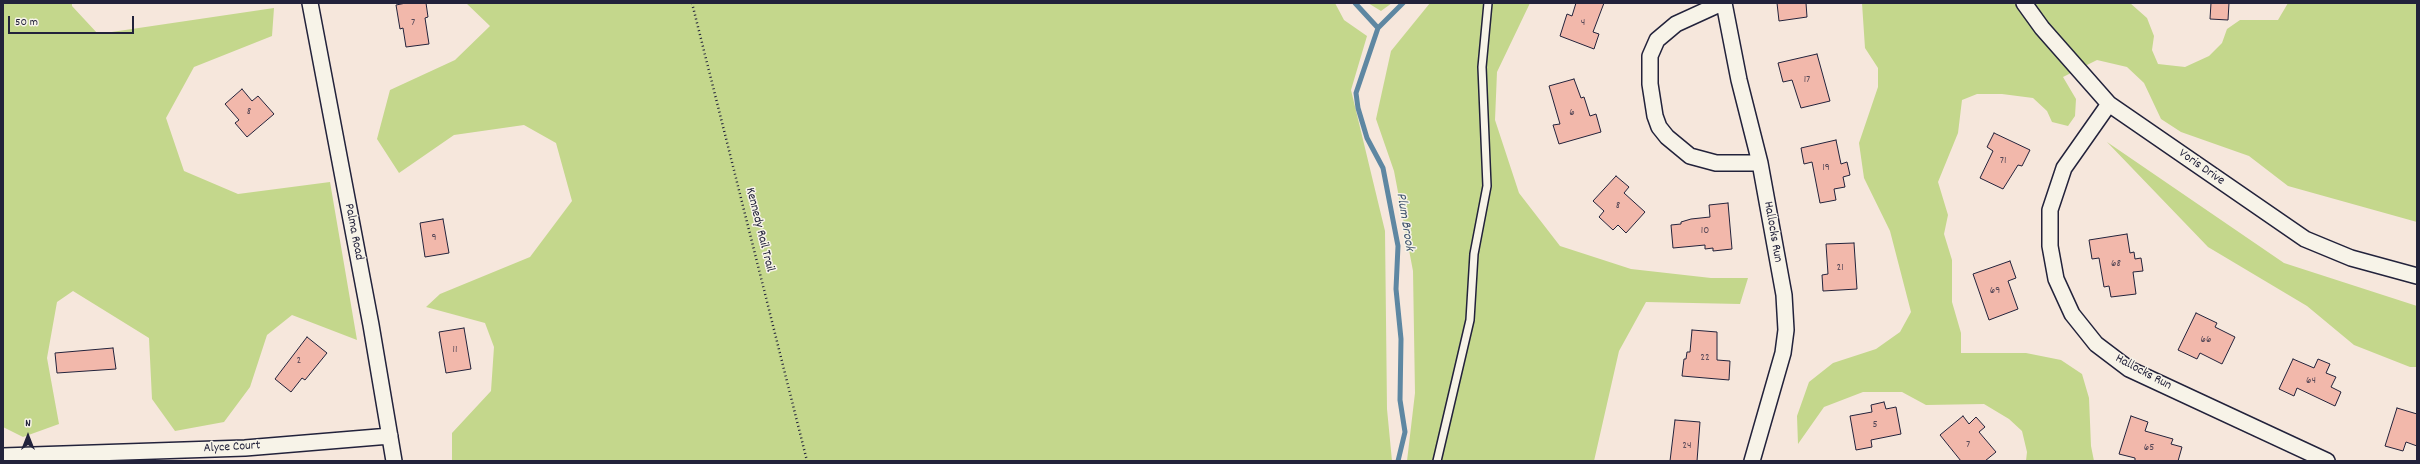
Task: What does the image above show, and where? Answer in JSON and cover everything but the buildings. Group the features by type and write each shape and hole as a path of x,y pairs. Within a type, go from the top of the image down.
{"street":[{"name":"Palma Road","path":"310,3 371,325 394,461"},
{"name":"Hallocks Run","path":"1723,3 1739,80 1760,163 1784,295 1786,330 1782,353 1752,461"},
{"path":"1723,3 1676,24 1658,40 1650,56 1650,84 1655,116 1659,127 1667,137 1690,156 1716,163 1760,163"},
{"name":"Voris Drive","path":"2024,3 2042,28 2109,104 2305,239 2351,258 2417,276"},
{"name":"Hallocks Run","path":"2109,104 2064,168 2050,210 2050,246 2056,279 2072,314 2096,344 2130,369 2327,461"},
{"name":"Alyce Court","path":"3,456 245,448 390,436"}],"lane":[{"path":"1438,461 1470,320 1474,254 1487,186 1482,66 1488,3"}],"path":[{"name":"Kennedy Rail Trail","path":"692,3 808,461"}],"green space":[{"path":"3,3 72,3 72,6 98,34 274,8 272,36 194,67 166,118 184,171 238,194 330,182 357,340 292,315 267,335 250,387 224,422 175,431 152,399 149,338 73,291 57,302 47,358 59,424 23,437 3,427"},
{"path":"466,3 1335,3 1344,20 1367,36 1351,90 1385,231 1387,409 1392,461 452,461 452,433 491,391 494,347 485,323 426,307 440,294 530,257 572,201 556,143 524,125 454,135 399,173 377,139 390,90 455,60 490,26"},
{"path":"1368,3 1392,3 1381,11"},
{"path":"1430,3 1530,3 1497,72 1495,120 1519,193 1560,246 1631,269 1711,278 1748,278 1740,304 1646,302 1619,351 1594,461 1407,461 1415,393 1413,271 1394,171 1376,119 1391,51"},
{"path":"1862,3 2130,3 2147,18 2154,36 2152,50 2158,64 2185,67 2209,56 2222,43 2227,29 2240,20 2278,20 2288,3 2417,3 2417,222 2288,186 2249,156 2181,132 2161,119 2144,83 2127,67 2097,60 2063,77 2076,99 2075,116 2068,126 2052,122 2047,111 2033,98 2002,94 1977,94 1962,100 1958,133 1938,182 1948,215 1944,234 1952,260 1952,302 1961,333 1961,353 2026,353 2061,360 2082,374 2089,398 2091,446 2094,461 2026,461 2027,452 2022,431 2009,419 1984,404 1926,405 1902,392 1863,392 1824,407 1798,444 1797,416 1809,382 1833,363 1876,349 1900,332 1911,312 1890,231 1864,178 1859,143 1878,87 1878,68 1865,48"},
{"path":"2107,142 2284,263 2417,306 2417,367 2410,367 2354,345 2307,306 2208,247"}],"waterway":[{"name":"Plum Brook","path":"1355,3 1378,28 1356,93 1358,108 1367,138 1383,168 1398,246 1396,289 1401,339 1400,400 1405,432 1398,461"},
{"path":"1378,28 1403,3"}]}
